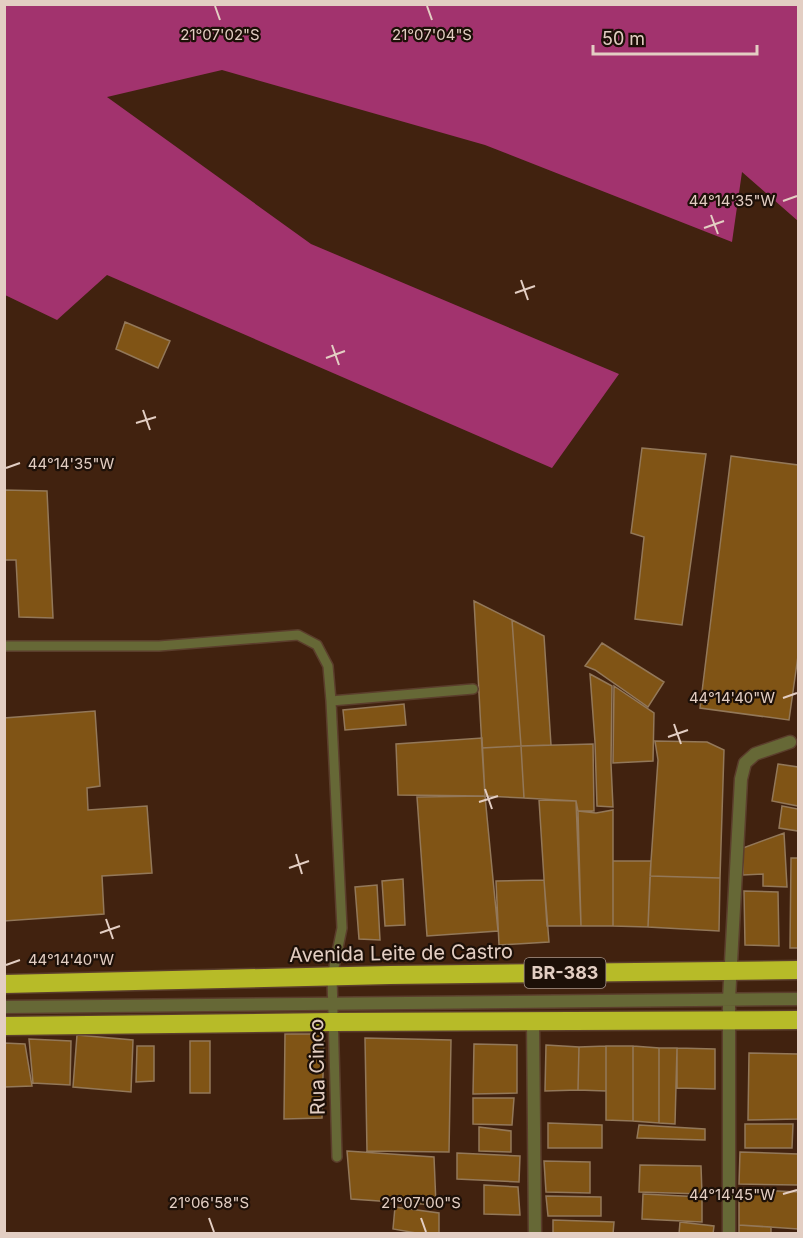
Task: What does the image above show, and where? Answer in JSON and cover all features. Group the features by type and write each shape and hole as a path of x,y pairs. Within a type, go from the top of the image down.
{"highway":[{"name":"Avenida Leite de Castro","path":"4,984 332,976 798,970"},
{"path":"4,1026 333,1012 533,1022 798,1020"}],"street":[{"path":"729,1233 729,999 741,779 745,764 755,754 790,742"},
{"path":"4,1007 333,1012 729,999 798,999"},
{"path":"533,1022 535,1233"}],"lane":[{"name":"Rua Cinco","path":"4,646 159,646 298,635 317,645 328,666 342,928 332,976 337,1157"},
{"path":"331,700 473,689"}],"shaded area":[{"path":"4,5 798,5 798,221 742,172 732,242 485,145 222,70 107,97 311,244 619,374 552,468 107,275 57,320 5,295"}],"building":[{"path":"125,322 170,341 158,368 116,349"},
{"path":"642,448 706,454 682,625 635,619 644,537 631,533"},
{"path":"731,456 798,465 798,656 789,720 700,708"},
{"path":"4,490 47,491 53,618 19,617 16,560 4,560"},
{"path":"474,601 512,620 521,746 482,748"},
{"path":"512,620 544,636 551,745 521,746"},
{"path":"602,643 664,682 648,707 595,670 585,666"},
{"path":"590,674 612,686 613,807 597,806"},
{"path":"614,686 654,713 653,761 613,763"},
{"path":"404,704 406,725 345,730 343,710"},
{"path":"95,711 100,786 87,788 88,810 147,806 152,873 102,876 104,914 4,921 4,718"},
{"path":"482,738 485,796 398,795 396,744"},
{"path":"655,741 707,742 724,750 720,878 650,876 658,760"},
{"path":"593,744 594,811 578,811 576,801 524,798 521,746"},
{"path":"521,746 524,798 485,796 482,748"},
{"path":"778,764 798,767 798,806 772,801"},
{"path":"485,796 498,931 427,936 417,797"},
{"path":"539,800 576,801 581,926 547,926"},
{"path":"782,806 798,809 798,831 779,828"},
{"path":"613,810 613,926 581,926 578,811 596,813"},
{"path":"784,833 787,887 763,886 763,874 743,875 743,848"},
{"path":"791,858 798,858 798,948 790,948"},
{"path":"613,861 651,861 648,927 613,926"},
{"path":"650,876 720,878 719,931 648,927"},
{"path":"403,879 405,925 385,926 382,881"},
{"path":"544,880 549,942 499,945 496,881"},
{"path":"377,885 380,940 359,939 355,887"},
{"path":"744,891 778,892 779,946 745,945"},
{"path":"285,1034 324,1034 322,1118 284,1119"},
{"path":"77,1035 133,1040 131,1092 73,1087"},
{"path":"365,1038 451,1040 449,1152 367,1151"},
{"path":"29,1039 71,1041 70,1085 33,1083"},
{"path":"190,1041 210,1041 210,1093 190,1093"},
{"path":"4,1043 25,1044 32,1086 5,1087"},
{"path":"474,1044 517,1045 517,1093 473,1094"},
{"path":"546,1045 579,1047 578,1090 545,1091"},
{"path":"137,1046 154,1046 154,1081 136,1082"},
{"path":"606,1046 633,1046 633,1121 606,1120"},
{"path":"606,1046 606,1091 578,1090 579,1047"},
{"path":"633,1046 659,1048 659,1123 633,1121"},
{"path":"659,1048 677,1048 675,1124 659,1123"},
{"path":"677,1048 715,1049 715,1089 677,1088"},
{"path":"749,1053 798,1054 798,1119 748,1120"},
{"path":"473,1098 514,1098 512,1125 473,1124"},
{"path":"548,1123 602,1125 602,1148 548,1148"},
{"path":"745,1124 793,1124 792,1148 745,1148"},
{"path":"639,1125 705,1129 705,1140 637,1138"},
{"path":"479,1127 511,1131 511,1152 479,1151"},
{"path":"347,1151 434,1157 436,1205 351,1199"},
{"path":"740,1152 798,1154 798,1185 739,1184"},
{"path":"457,1153 520,1156 519,1182 457,1179"},
{"path":"544,1161 590,1162 590,1193 546,1192"},
{"path":"640,1165 701,1166 702,1194 639,1192"},
{"path":"484,1185 518,1187 520,1215 484,1214"},
{"path":"739,1189 798,1192 798,1229 739,1225"},
{"path":"643,1194 702,1197 702,1222 642,1219"},
{"path":"546,1196 601,1197 601,1216 548,1216"},
{"path":"395,1207 439,1213 439,1234 422,1234 393,1229"},
{"path":"553,1220 614,1222 613,1234 553,1234"},
{"path":"680,1222 714,1226 713,1234 679,1234"},
{"path":"739,1225 771,1227 771,1234 739,1234"}]}
